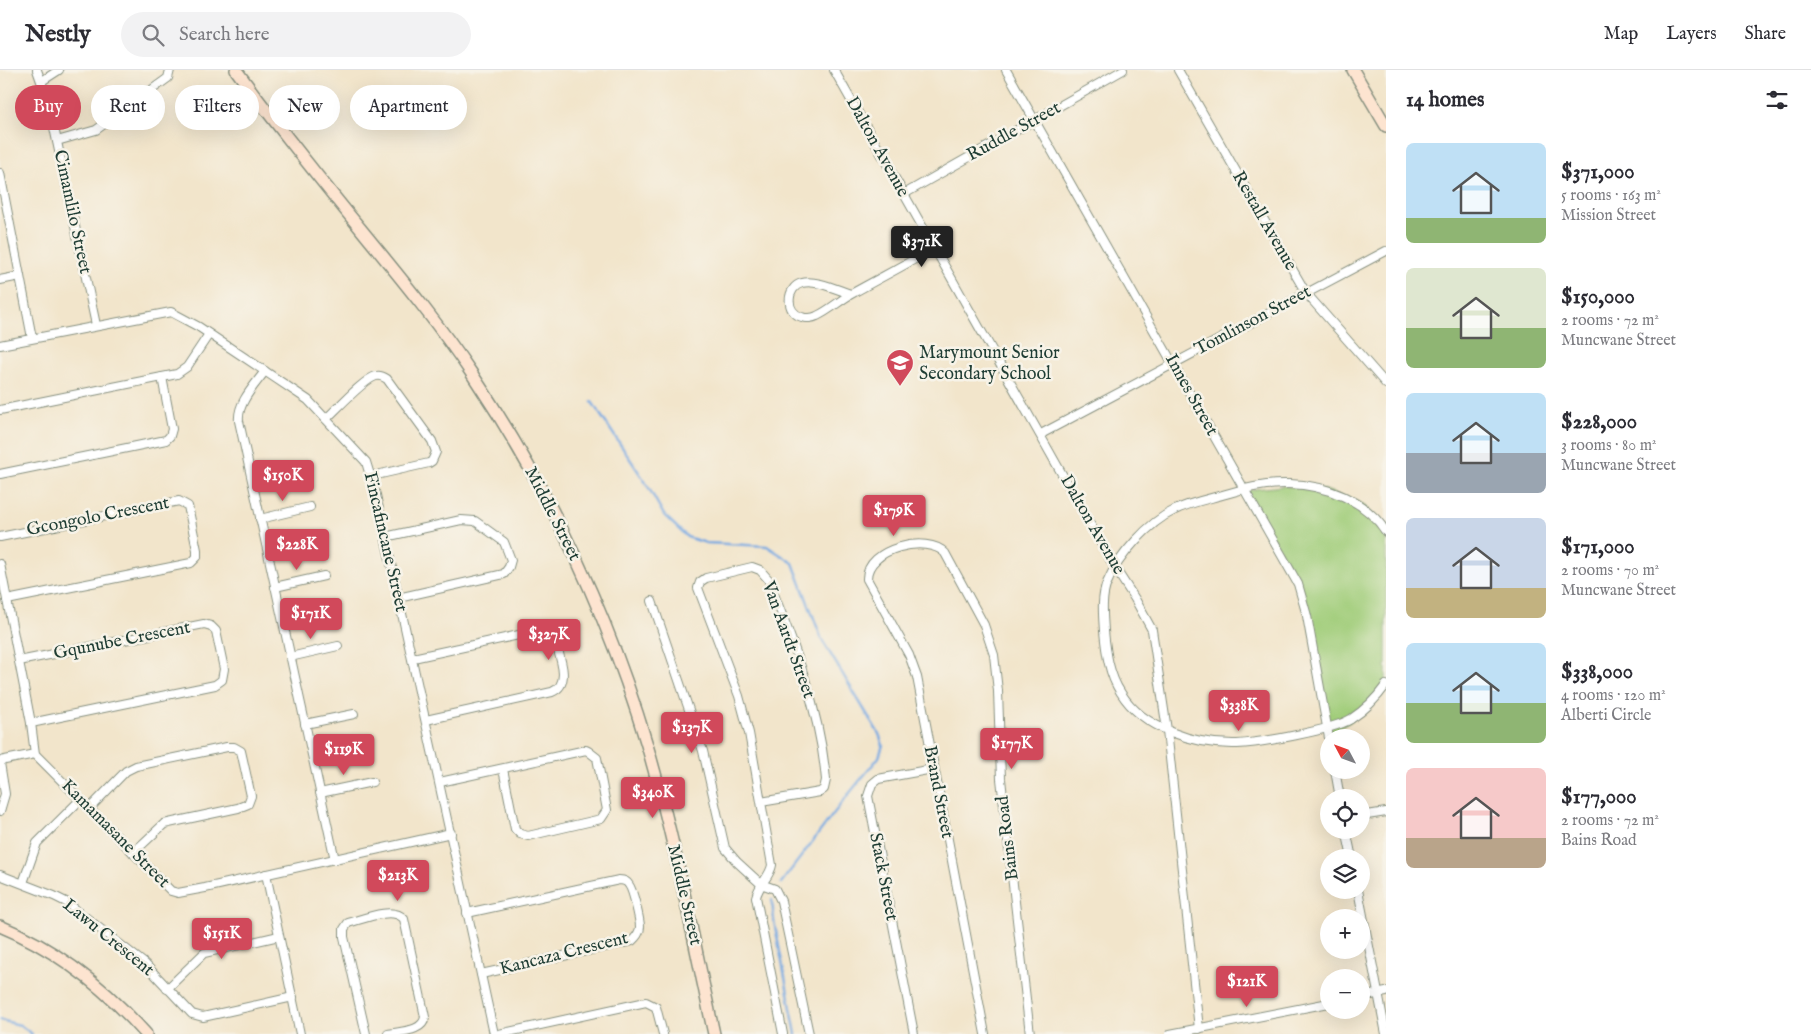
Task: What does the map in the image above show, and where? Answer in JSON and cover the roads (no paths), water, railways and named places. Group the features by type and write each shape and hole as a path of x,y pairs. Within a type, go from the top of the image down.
{"main road":[{"name":"Middle Street","path":"236,70 275,124 415,296 452,346 512,438 553,512 596,602 629,688 647,743 668,822 714,1034"},
{"path":"1353,70 1386,126"},
{"path":"0,926 71,966 101,989 146,1034"}],"street":[{"name":"Cimamlilo Street","path":"37,70 42,81 57,141 96,325"},
{"path":"42,81 59,70"},
{"path":"57,141 96,130 168,78 170,70"},
{"name":"Dalton Avenue","path":"834,70 1115,568 1152,630 1167,730 1198,1029"},
{"name":"Innes Street","path":"1006,70 1298,584 1307,616 1327,728"},
{"name":"Ruddle Street","path":"904,194 1123,70"},
{"name":"Restall Avenue","path":"1178,70 1306,293 1386,384"},
{"path":"0,174 32,338"},
{"path":"851,294 807,282 794,288 789,298 790,306 794,313 802,318 813,318 851,294 934,248"},
{"name":"Tomlinson Street","path":"1041,434 1386,251"},
{"path":"0,280 20,276"},
{"name":"Fincafincane Street","path":"0,345 167,311 176,314 209,334 308,400 362,457 372,476 494,1034"},
{"path":"0,410 177,374 185,369 209,334"},
{"path":"265,371 243,404 238,418 335,860"},
{"path":"326,419 372,378 378,376 388,379 432,441 436,452 434,458 428,463 372,476"},
{"path":"0,474 166,440 170,436 172,428 162,377"},
{"path":"1386,532 1362,507 1326,489 1298,484 1276,483 1244,489 1185,506 1170,513 1152,526 1134,543 1115,568 1103,596 1108,660 1114,679 1121,693 1132,706 1155,724 1167,730 1210,742 1238,744 1327,728 1349,720 1372,703 1386,686"},
{"name":"Gcongolo Crescent","path":"0,537 179,501 188,506 197,550 197,557 191,563 7,600"},
{"path":"260,519 310,507"},
{"path":"385,537 460,520 472,520 501,539 507,547 511,560 504,574 398,598"},
{"name":"Bains Road","path":"873,561 885,553 903,546 928,544 942,550 984,626 994,656 998,691 1001,779 1030,1034"},
{"name":"Brand Street","path":"873,561 868,570 867,579 914,665 985,1034"},
{"path":"0,564 31,723 35,754 0,762 5,794 0,811"},
{"name":"Van Aardt Street","path":"761,802 820,792 824,789 826,780 809,688 768,579 760,570 752,567 706,578 700,582 698,588 739,696 749,733 761,802 772,864 771,872 761,884 756,897 783,1034"},
{"path":"275,587 324,576"},
{"path":"652,601 703,752 725,848 761,884 775,890 781,901 809,1034"},
{"name":"Gqunube Crescent","path":"19,661 204,624 209,625 216,631 224,669 222,680 215,685 31,723"},
{"path":"413,658 542,630 554,637 563,672 561,684 552,692 426,720"},
{"path":"290,657 338,646"},
{"path":"305,724 354,714"},
{"path":"89,809 126,772 136,766 227,747 236,748 241,751 251,796 248,804 238,808 164,824 133,853"},
{"path":"440,782 586,750 590,751 597,758 608,808 607,812 601,819 587,823 528,836 522,835 515,829 503,769"},
{"name":"Kamamasane Street","path":"35,754 173,892 205,888 451,833"},
{"name":"Stack Street","path":"914,1034 868,796 872,784 878,779 933,769"},
{"path":"320,793 372,782"},
{"path":"23,883 37,844 80,800"},
{"path":"1370,815 1386,812"},
{"path":"266,874 300,1034"},
{"name":"Lawu Crescent","path":"0,875 66,902 141,960 189,1012 195,1016 200,1017 293,997"},
{"name":"Kancaza Crescent","path":"468,913 619,880 626,882 630,886 638,918 639,932 632,941 482,974"},
{"path":"1360,899 1382,993 1386,1034"},
{"path":"366,1034 344,937 344,929 348,923 393,912 404,919 425,1016 424,1022 420,1027 388,1034"},
{"path":"167,989 204,954 279,936"},
{"path":"499,1034 646,1002 656,1007 663,1034"},
{"path":"1170,1034 1320,1005"}],"waterway":[{"path":"592,402 646,483 664,515 687,537 706,543 767,546 793,563 822,640 879,734 883,745 879,757 781,883"},
{"path":"772,900 774,921 796,1034"},
{"path":"0,1020 20,1025 32,1034"}],"place":[{"name":"Marymount Senior Secondary School","path":"900,387"}]}
